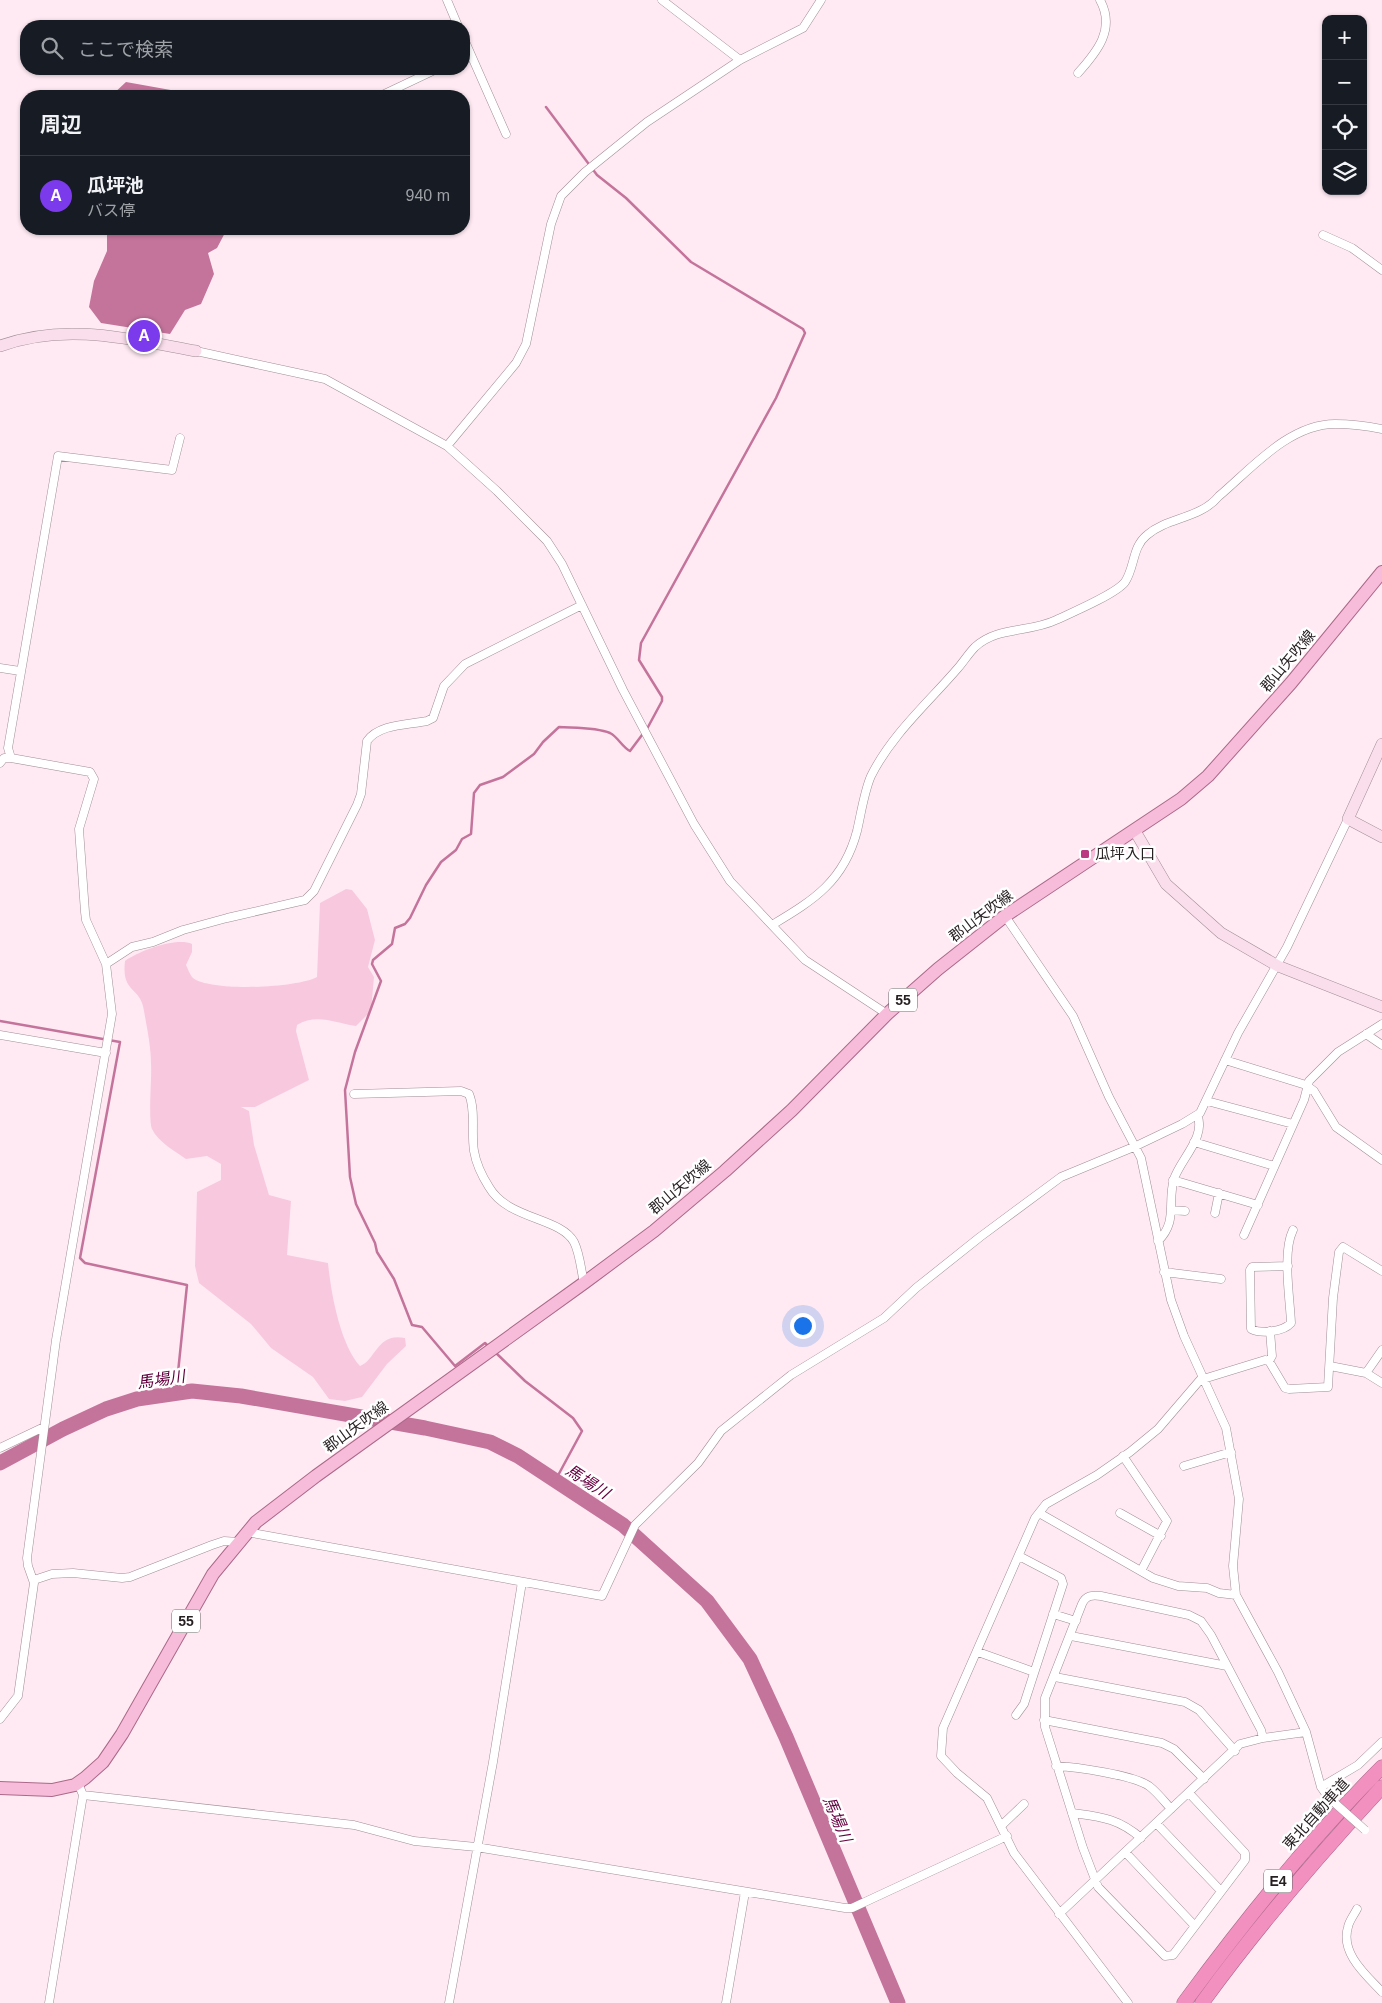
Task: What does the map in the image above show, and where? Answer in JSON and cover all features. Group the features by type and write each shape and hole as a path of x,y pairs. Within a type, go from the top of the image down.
{"highway":[{"name":"東北自動車道","path":"1184,2003 1270,1890 1312,1841 1382,1767"},
{"name":"東北自動車道","path":"1202,2003 1288,1892 1382,1787"}],"main road":[{"name":"郡山矢吹線","path":"0,1788 38,1791 80,1789 112,1750 213,1574 242,1537 284,1500 584,1283 654,1230 725,1171 792,1110 887,1014 938,969 1005,916 1181,799 1214,770 1291,683 1382,572"}],"street":[{"path":"447,0 455,20"},
{"path":"662,0 740,60"},
{"path":"447,446 516,363 526,344 551,224 561,196 617,145 740,60 803,28 821,0"},
{"path":"1078,73 1100,46 1105,36 1107,21 1100,0"},
{"path":"470,61 506,134"},
{"path":"393,90 424,75"},
{"path":"1323,235 1352,248 1382,270"},
{"path":"0,346 39,335 85,333 196,352 325,379 447,446 497,490 547,541 562,564 623,690 709,850 730,881 784,940 823,973 887,1014"},
{"path":"772,925 827,888 838,874 850,855 870,779 877,766 902,730 974,648 997,634 1054,621 1118,588 1129,575 1140,541 1159,526 1193,515 1211,506 1226,490 1292,437 1317,427 1335,424 1382,429"},
{"path":"12,758 8,748 58,456 172,470 180,438"},
{"path":"106,964 132,947 153,942 183,930 305,900 314,891 357,805 361,794 366,741 370,736 380,730 427,721 433,718 444,686 465,664 582,605"},
{"path":"0,668 20,671"},
{"path":"34,1580 52,1574 84,1572 122,1578 212,1545 242,1537 602,1596 627,1538 635,1525 698,1463 721,1431 790,1374 884,1318 916,1288 1040,1191 1090,1163 1136,1146 1197,1115 1202,1110 1225,1060 1278,966 1382,744"},
{"path":"0,763 4,758 12,758 90,772 93,775 94,779 89,801 81,817 80,844 83,861 86,920 106,964 112,1014 56,1340 43,1430 28,1558 28,1566 34,1580 18,1696 0,1719"},
{"path":"1348,819 1382,837"},
{"path":"1135,831 1154,866 1175,893 1221,933 1278,966 1382,1007"},
{"path":"1005,916 1073,1016 1110,1097 1141,1158 1171,1300 1184,1336 1205,1378 1226,1428 1239,1499 1233,1566 1236,1595 1278,1672 1306,1732 1321,1787 1364,1830"},
{"path":"1244,1235 1304,1100 1306,1086 1338,1052 1382,1024"},
{"path":"0,1034 106,1053"},
{"path":"1366,1034 1382,1045"},
{"path":"1225,1060 1306,1086 1314,1092 1336,1127 1382,1160"},
{"path":"354,1094 461,1091 468,1094 471,1102 474,1152 489,1188 502,1202 525,1216 566,1232 578,1253 584,1283"},
{"path":"1207,1101 1293,1124"},
{"path":"1158,1241 1168,1229 1173,1180 1194,1142 1199,1123 1197,1115"},
{"path":"1194,1142 1274,1166"},
{"path":"1173,1180 1258,1205"},
{"path":"1215,1213 1219,1194"},
{"path":"1171,1210 1185,1211"},
{"path":"1288,1266 1252,1267 1250,1270 1251,1329 1256,1332 1287,1327 1290,1323 1288,1240 1293,1230"},
{"path":"1270,1331 1272,1356 1270,1361 1285,1388 1328,1387 1333,1298 1340,1248 1343,1247 1382,1271"},
{"path":"1164,1272 1221,1279"},
{"path":"1366,1372 1382,1350"},
{"path":"1128,2003 1014,1853 987,1798 957,1773 941,1756 943,1728 1039,1512 1046,1504 1097,1475 1123,1456 1158,1428 1205,1378 1261,1360 1270,1361"},
{"path":"1330,1366 1366,1372 1382,1383"},
{"path":"0,1448 43,1430"},
{"path":"1184,1466 1231,1452"},
{"path":"1123,1456 1166,1516 1166,1526 1141,1571"},
{"path":"1039,1512 1153,1578 1171,1582 1175,1586 1207,1588 1220,1593 1236,1595"},
{"path":"1120,1513 1160,1536"},
{"path":"1016,1715 1024,1704 1063,1584 1061,1578 1019,1556"},
{"path":"449,2003 476,1846 493,1762 522,1582"},
{"path":"1189,1793 1245,1853 1245,1860 1173,1955 1165,1956 1098,1887 1056,1766 1044,1720 1045,1698 1055,1677 1084,1600 1091,1595 1189,1615 1207,1627 1261,1730 1263,1738"},
{"path":"1053,1614 1076,1622"},
{"path":"1071,1636 1227,1666"},
{"path":"978,1652 1034,1672"},
{"path":"1055,1677 1185,1702 1198,1710 1235,1751"},
{"path":"1044,1720 1162,1743 1174,1749 1204,1779"},
{"path":"1059,1914 1235,1751 1240,1744 1263,1738 1306,1732"},
{"path":"1321,1787 1358,1765 1382,1742"},
{"path":"1056,1766 1102,1773 1141,1782 1156,1792 1171,1809"},
{"path":"49,2003 80,1789 354,1825 414,1841 476,1846 837,1908 852,1908 1007,1836"},
{"path":"1001,1826 1024,1804"},
{"path":"1072,1813 1116,1820 1126,1825 1141,1838"},
{"path":"1156,1824 1221,1891"},
{"path":"1126,1853 1194,1925"},
{"path":"726,2003 745,1892"},
{"path":"1357,1909 1347,1928 1347,1946 1354,1960 1382,1992"}],"shaded area":[{"path":"126,82 171,90 117,90"},
{"path":"107,235 224,235 217,248 208,253 214,274 201,304 185,310 170,334 101,323 89,307 94,281 107,251"},
{"path":"346,889 352,890 367,909 375,940 368,967 374,977 371,1011 356,1026 319,1019 304,1021 297,1025 296,1031 309,1080 255,1107 241,1107 249,1111 254,1145 269,1195 291,1201 287,1255 328,1263 331,1289 342,1332 347,1345 360,1366 388,1339 396,1337 405,1338 406,1346 387,1364 362,1397 345,1401 329,1399 313,1377 271,1348 251,1324 199,1283 195,1266 197,1192 221,1180 221,1164 207,1156 186,1159 162,1142 152,1129 150,1116 151,1058 148,1031 142,1003 128,985 126,979 125,961 158,946 185,942 192,944 192,952 186,965 190,974 193,978 203,982 235,987 254,987 307,981 317,977 320,903"}],"waterway":[{"path":"489,1347 485,1343 455,1366 422,1327 412,1325 394,1279 377,1252 375,1243 356,1204 350,1177 345,1090 355,1052 381,981 372,964 373,960 392,944 395,928 405,924 410,918 426,885 441,862 456,850 462,839 471,834 474,793 480,785 503,777 534,754 543,742 559,727 592,729 610,733 630,751 648,727 662,701 662,697 639,660 641,643 776,398 805,333 803,329 691,262 626,198 597,175 546,107"},
{"path":"0,1021 120,1042 80,1258 85,1263 187,1285 176,1392"},
{"path":"495,1352 525,1381 573,1418 582,1431 555,1481"},
{"name":"馬場川","path":"0,1463 63,1429 106,1409 137,1399 192,1391 241,1396 425,1428 490,1442 518,1456 623,1525 707,1601 750,1659 786,1737 898,2003"}],"place":[{"name":"瓜坪池","path":"144,336"},
{"name":"瓜坪入口","path":"1085,854"}]}
